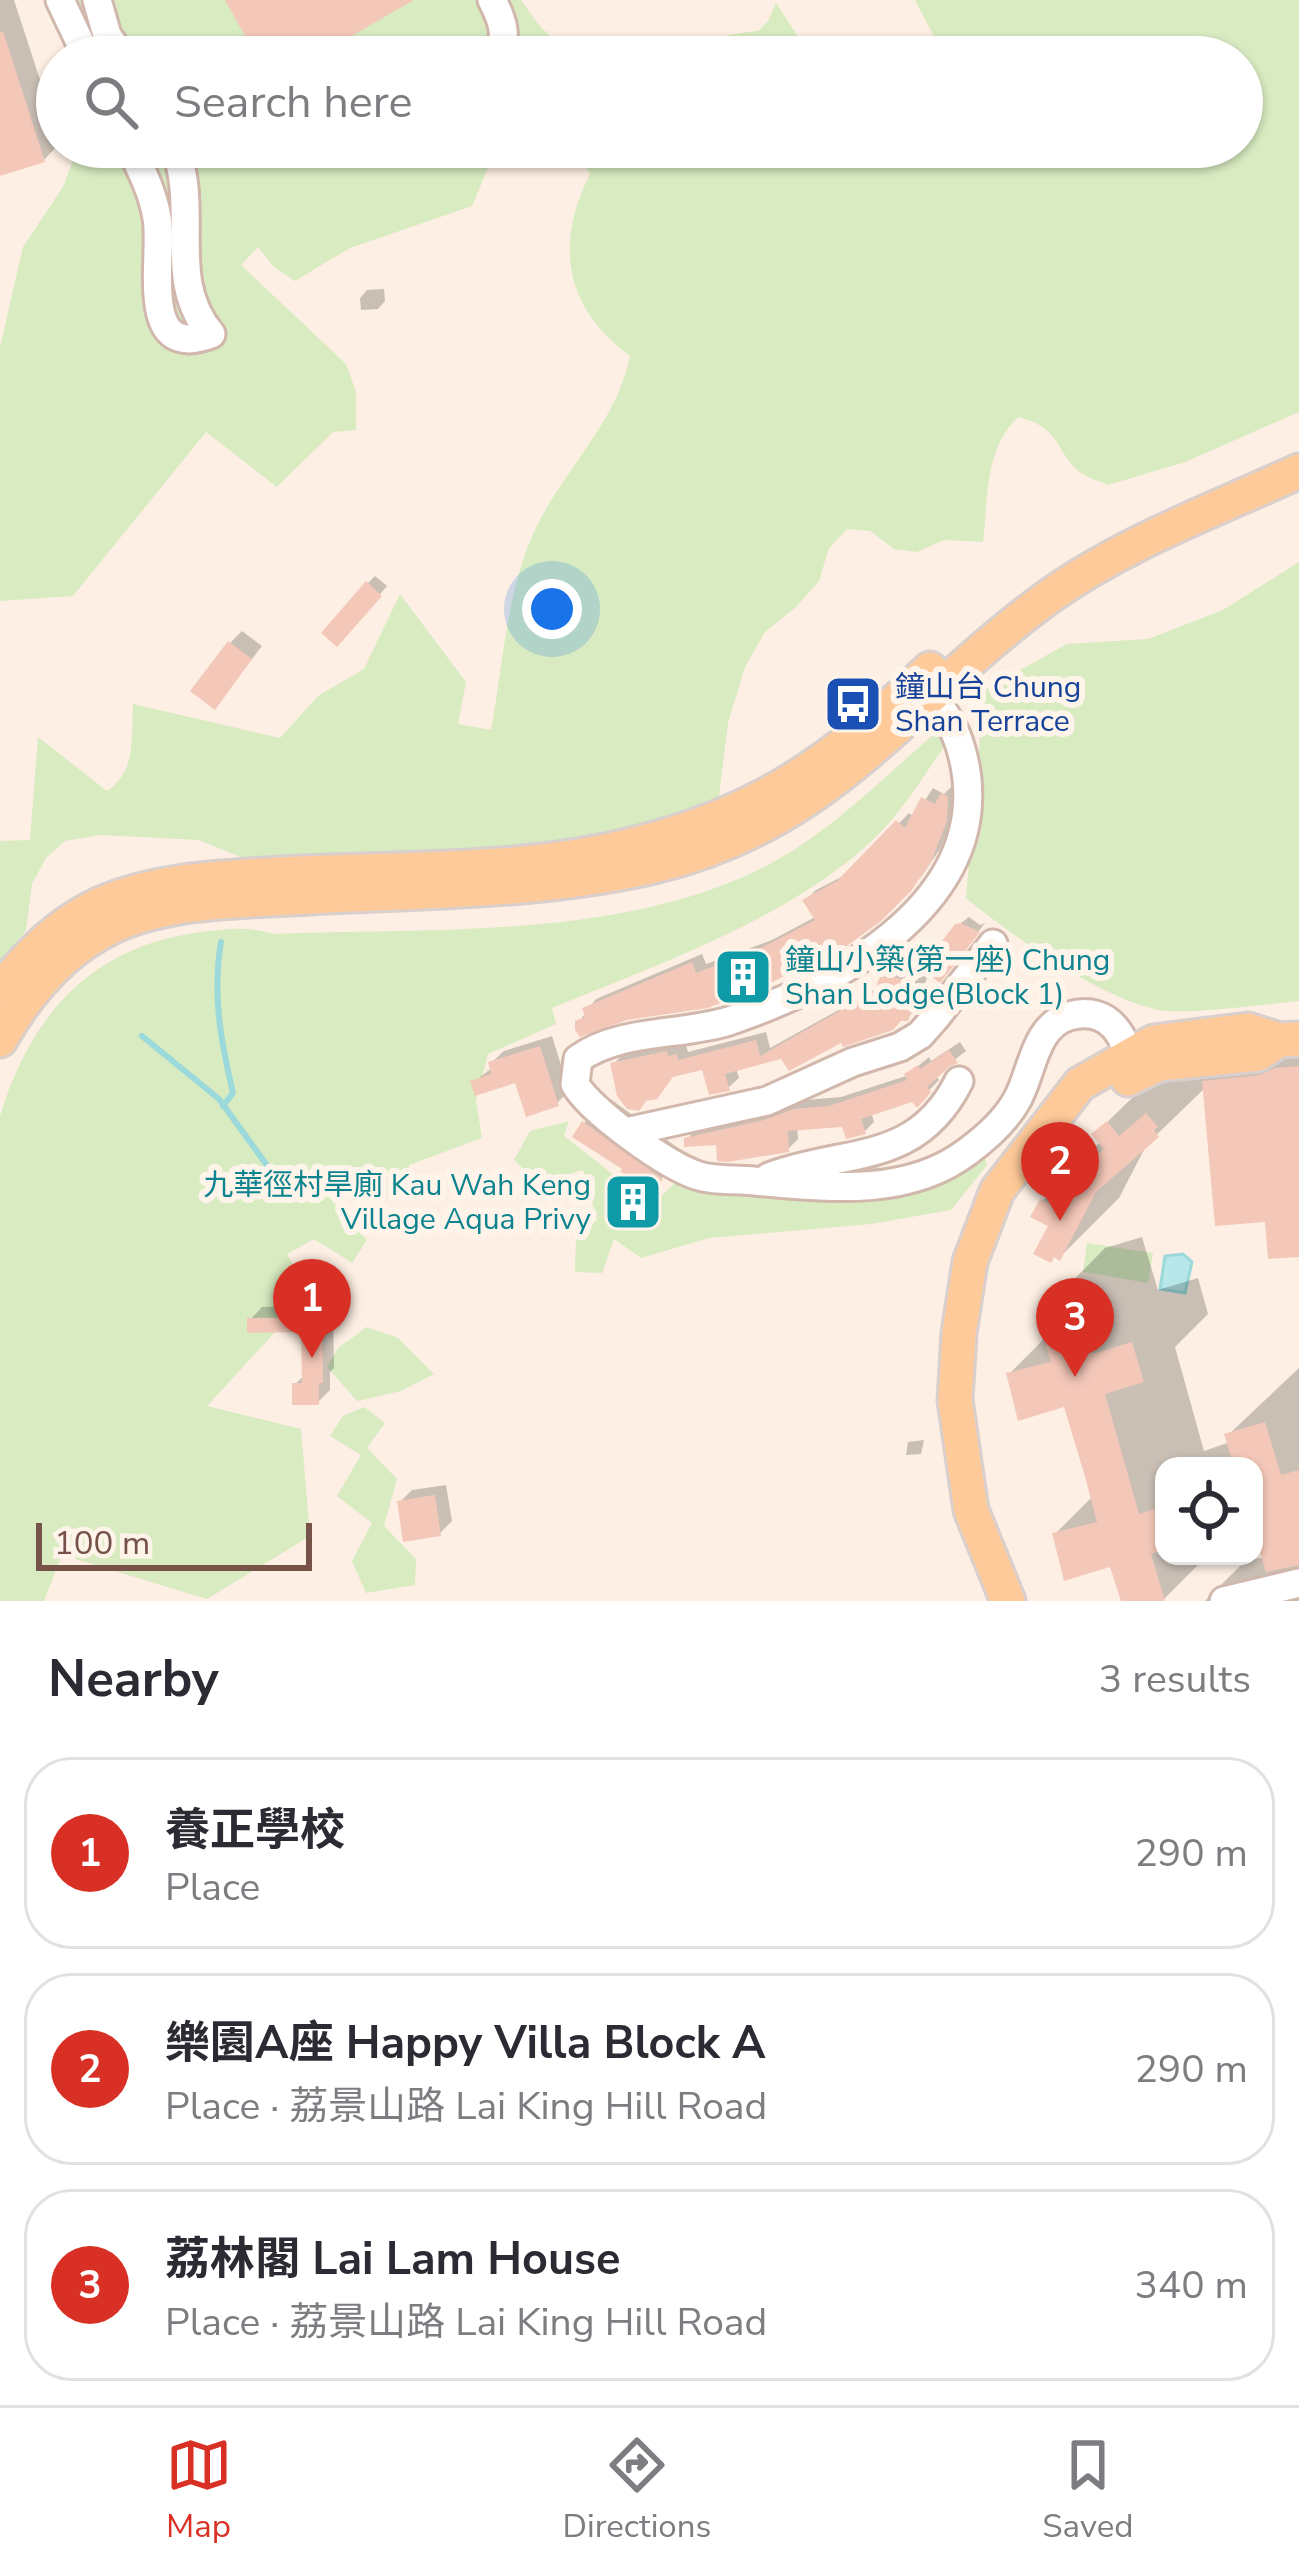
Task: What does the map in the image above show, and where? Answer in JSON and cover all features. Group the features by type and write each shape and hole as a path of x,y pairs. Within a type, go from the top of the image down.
{"main road":[{"path":"0,991 34,952 79,916 153,887 224,878 547,860 623,847 727,816 781,789 832,753 1004,603 1048,571 1299,447"},
{"path":"0,1040 35,986 72,952 113,926 193,906 561,883 690,856 760,828 816,795 896,731 1018,620 1078,577 1299,471"},
{"path":"1008,1601 968,1499 956,1415 958,1333 981,1224 1019,1158 1062,1112 1080,1084 1140,1066 1154,1042 1248,1030 1289,1039"}],"street":[{"path":"60,0 77,36"},
{"path":"97,0 108,36"},
{"path":"492,0 503,36"},
{"path":"138,168 157,215 159,316 174,334 199,338 211,334 189,301 185,272 188,202 180,168"},
{"path":"932,696 952,722 964,754 969,802 965,836 927,902 896,933 862,957 728,1021 610,1044 578,1059 575,1084 582,1096 626,1132 698,1176 833,1187 874,1185 940,1169 992,1132 1017,1100 1042,1041 1054,1024 1069,1016 1107,1019 1119,1029 1140,1066"},
{"path":"626,1132 766,1101 853,1062 900,1047 928,1026 993,944"},
{"path":"759,1181 791,1169 878,1152 930,1126 959,1082"},
{"path":"1224,1601 1299,1583"}],"green space":[{"path":"54,0 227,0 252,36 67,36"},
{"path":"382,0 521,0 551,36 325,36"},
{"path":"915,0 1299,0 1299,412 1185,462 1108,485 1081,473 1051,434 1018,417 994,459 983,542 944,540 917,552 894,549 870,531 847,529 829,548 819,581 765,632 745,667 728,723 718,804 609,839 539,846 243,858 199,840 100,835 65,841 46,858 32,884 26,930 0,965 0,841 30,840 38,737 107,791 128,763 133,704 280,738 318,696 364,669 400,594 466,682 458,724 491,730 508,620 530,540 605,419 630,356 591,317 572,274 572,226 590,174 586,168 1263,168 1263,36 934,36"},
{"path":"776,3 797,36 724,36 758,31"},
{"path":"70,168 488,168 472,206 350,248 295,281 274,267 258,247 241,265 346,364 356,392 356,430 333,432 277,487 206,432 73,596 0,601 0,347 23,247 63,187"},
{"path":"1299,562 1299,1001 1188,1011 1135,1003 1058,964 966,898 984,690 1067,644 1148,639 1223,610"},
{"path":"940,729 948,741 898,811 876,837 828,876 714,940 552,1008 556,1024 488,1054 476,1101 482,1138 409,1165 405,1197 327,1195 367,1240 352,1263 314,1239 287,1254 311,1293 207,1406 301,1429 310,1536 207,1599 62,1555 44,1601 0,1601 0,1116 29,1046 71,991 128,952 201,932 526,925 652,907 712,889 768,865 814,836"},
{"path":"569,1121 564,1136 652,1205 696,1163 729,1171 775,1197 790,1200 805,1176 854,1142 879,1168 886,1196 982,1150 987,1165 951,1210 871,1224 709,1238 641,1258 614,1239 602,1273 575,1272 576,1237 597,1220 583,1170 538,1183 514,1160 530,1131"},
{"path":"1087,1243 1153,1253 1148,1283 1083,1272"},
{"path":"367,1327 398,1338 434,1374 401,1391 357,1401 327,1367 338,1348"},
{"path":"364,1407 385,1423 367,1448 397,1479 384,1526 416,1559 415,1585 366,1593 352,1561 372,1523 337,1496 361,1455 330,1436 343,1416"}],"water":[{"path":"1183,1254 1192,1262 1185,1293 1160,1289 1165,1256"}],"building":[{"path":"225,0 414,0 351,36 245,36"},
{"path":"0,32 36,134 36,165 0,176"},
{"path":"366,581 382,596 337,647 321,633"},
{"path":"228,641 252,659 215,710 190,691"},
{"path":"941,793 948,797 947,821 931,862 881,921 844,948 708,1008 627,1020 580,1037 575,1030 575,1021 585,1017 582,1008 692,962 696,973 759,949 815,920 802,900 837,881 896,820 905,828 921,797 935,804"},
{"path":"955,924 980,932 940,983 921,969"},
{"path":"880,976 920,985 908,1021 901,1021 893,1030 843,1047 841,1043 789,1071 781,1059 725,1074 730,1091 709,1095 702,1070 673,1077 657,1099 646,1101 639,1111 627,1109 617,1096 610,1063 667,1051 668,1056 677,1054 678,1060 756,1040 760,1056 875,991"},
{"path":"540,1046 559,1106 526,1117 515,1083 475,1096 470,1081 491,1074 488,1062"},
{"path":"949,1050 958,1063 927,1087 931,1092 917,1108 912,1102 861,1119 866,1134 846,1139 842,1127 788,1131 789,1152 728,1162 717,1161 716,1145 684,1147 684,1138 794,1109 829,1106 907,1080 904,1074"},
{"path":"1299,1066 1299,1257 1268,1259 1265,1222 1215,1226 1202,1081"},
{"path":"1146,1113 1158,1127 1154,1130 1159,1137 1096,1192 1060,1261 1054,1257 1051,1263 1033,1254 1048,1226 1030,1217 1040,1199 1057,1208 1074,1175 1104,1149 1091,1134 1107,1121 1119,1136"},
{"path":"582,1121 663,1179 650,1195 622,1169 572,1137"},
{"path":"1077,1301 1093,1354 1132,1342 1144,1382 1105,1394 1139,1514 1155,1509 1155,1553 1151,1554 1165,1601 1121,1601 1110,1567 1064,1581 1052,1533 1097,1522 1064,1407 1018,1421 1006,1373 1051,1362 1036,1313"},
{"path":"322,1317 319,1405 292,1405 292,1383 302,1383 301,1332 247,1333 247,1318"},
{"path":"1265,1422 1281,1475 1299,1470 1299,1565 1266,1572 1263,1457 1231,1457 1224,1434"},
{"path":"435,1495 441,1536 403,1542 397,1501"}],"waterway":[{"path":"221,942 219,1018 233,1093 223,1106"},
{"path":"142,1036 219,1099 269,1168 298,1189"}],"place":[{"name":"鐘山台 Chung Shan Terrace","path":"853,704"},
{"name":"鐘山小築(第一座) Chung Shan Lodge(Block 1)","path":"743,977"},
{"name":"九華徑村旱廁 Kau Wah Keng Village Aqua Privy","path":"633,1202"},
{"name":"樂園A座 Happy Villa Block A","path":"1060,1221"},
{"name":"養正學校","path":"312,1358"},
{"name":"荔林閣 Lai Lam House","path":"1075,1377"}]}
